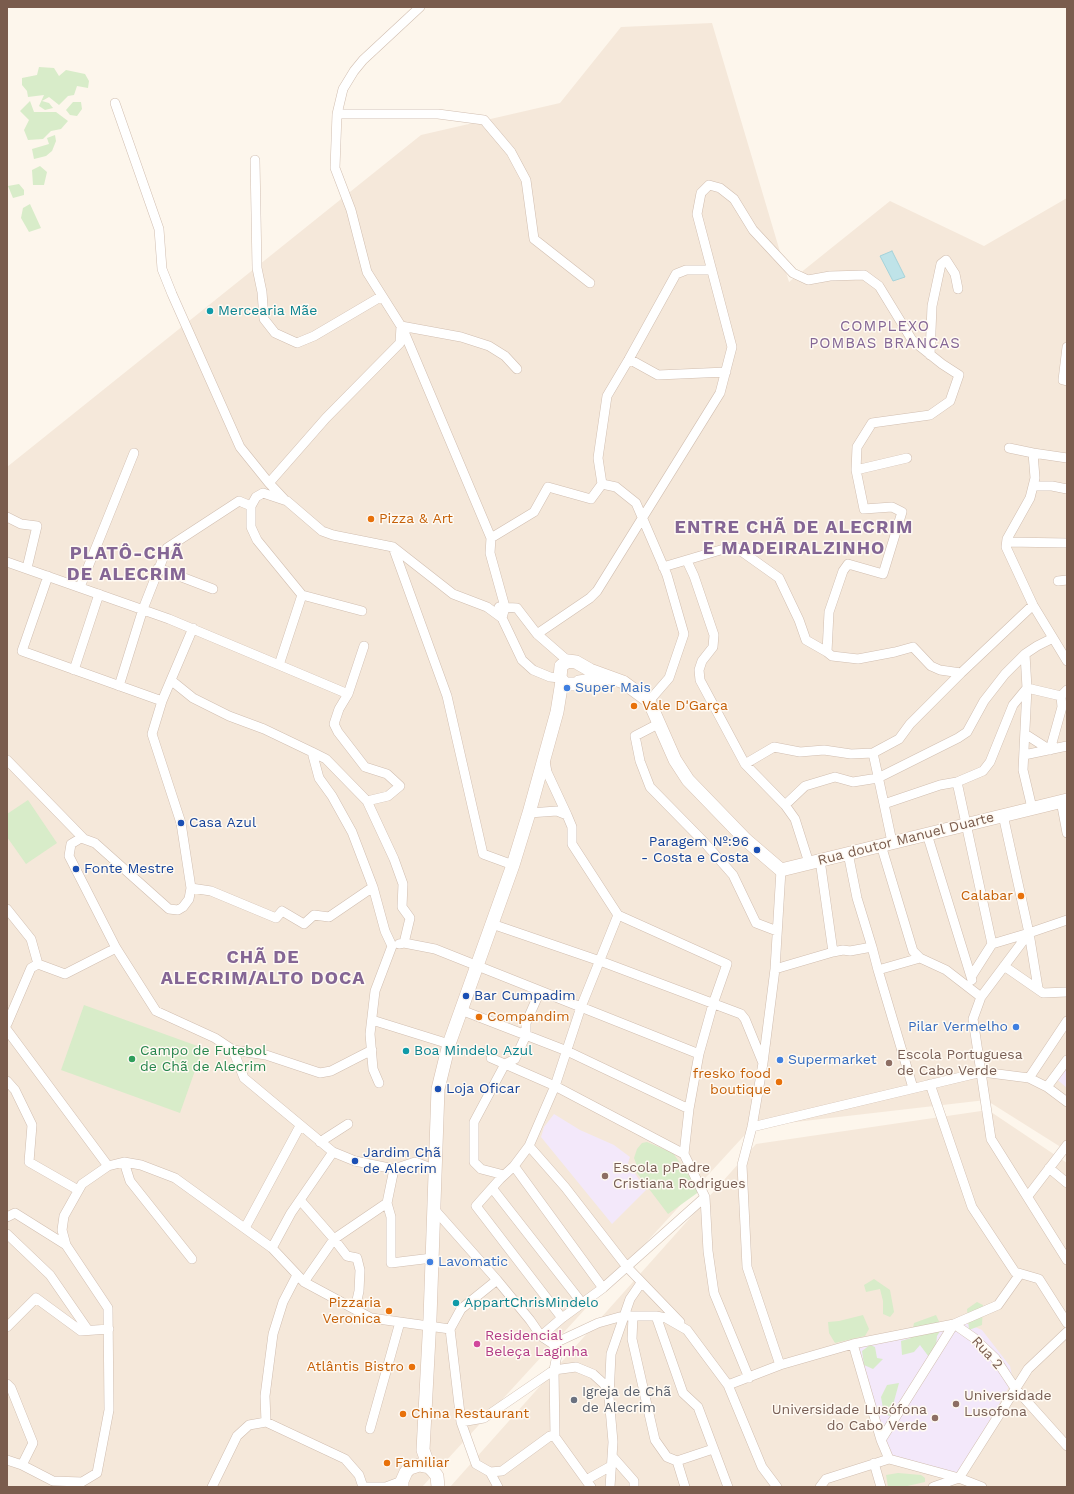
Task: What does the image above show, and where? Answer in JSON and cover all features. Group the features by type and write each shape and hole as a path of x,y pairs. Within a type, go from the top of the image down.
{"street":[{"path":"420,7 363,60 343,89 337,114 335,168 351,210 367,272 401,326 491,538 490,553 504,607 502,618"},
{"path":"115,103 159,229 162,269 221,407 240,447 269,483 286,501 322,532 333,536 393,548 453,594 487,607 502,618 522,660 533,670 561,680 565,684 609,678"},
{"path":"337,114 438,114 484,120 511,152 526,180 534,239 590,283"},
{"path":"255,160 257,268 262,292 264,319 275,333 297,342 314,336 382,296"},
{"path":"537,634 590,598 597,591 720,393 732,347 696,214 701,193 709,185 720,188 734,199 753,230 793,274 808,280 830,276 864,275 879,286 912,340 930,355 959,375 950,401 930,415 872,423 857,447 856,470 864,509 892,507 902,512 883,574 848,564 843,571 829,612 827,652"},
{"path":"930,355 932,306 941,264 946,260 955,274 958,290"},
{"path":"491,538 534,512 548,487 591,499 602,484 598,458 607,396 676,274 686,270 712,270"},
{"path":"269,483 326,418 400,343 401,326"},
{"path":"401,326 461,337 489,346 505,356 517,369"},
{"path":"1067,347 1063,380 1067,381"},
{"path":"629,359 658,374 726,372"},
{"path":"1009,448 1067,458"},
{"path":"80,588 134,453"},
{"path":"1033,453 1035,478 1030,498 1007,542 1006,547 1033,605 1067,661"},
{"path":"856,470 908,458"},
{"path":"602,484 616,487 636,503 643,516 664,567 684,634 669,678 649,701"},
{"path":"1033,486 1052,486 1067,490"},
{"path":"286,501 263,493 256,497 251,506 251,528 257,540 302,595 362,611"},
{"path":"119,686 143,610 166,548 239,501 251,506"},
{"path":"7,517 21,524 37,526 27,568"},
{"path":"1007,542 1067,543"},
{"path":"664,567 734,546 779,578 799,620 806,640 832,656 858,659 913,647 932,666 940,670 961,673"},
{"path":"393,548 447,696 483,854 513,865"},
{"path":"687,561 714,635 713,647 702,661 699,670 700,680 745,764 785,805 795,819 815,861 833,952"},
{"path":"7,562 193,628 279,666 348,694"},
{"path":"158,568 213,590"},
{"path":"48,576 22,651 162,701"},
{"path":"74,670 99,594"},
{"path":"279,666 302,595"},
{"path":"745,764 774,748 800,752 824,750 851,754 873,753 899,739 910,724 961,673 1033,605"},
{"path":"487,607 517,608 537,634 574,663 583,672 557,712"},
{"path":"193,628 172,681 162,701 152,734 181,823 191,888 189,900 178,910 169,909 95,843 81,838 71,844 68,856 116,948 156,1011 215,1038 233,1050 266,1055 320,1072 331,1071 372,1050"},
{"path":"785,805 805,786 835,777 853,782 878,778 967,732 984,701 1005,674 1025,654 1053,638"},
{"path":"364,646 348,694 339,709 334,724 338,732 365,766 387,774 400,786 388,796 367,801"},
{"path":"1025,654 1027,688 1026,734 1023,770 1032,808"},
{"path":"438,1487 437,1476 429,1468 423,1450 430,1326 438,1089 448,1044 513,865 529,813 557,712 561,680 559,670 574,663 609,678 623,682 649,701 675,760 688,780 746,840 781,870 775,969 763,1063 752,1127 742,1165 747,1267 780,1365"},
{"path":"172,681 193,698 229,716 271,732 326,759 367,801 403,884 402,903 410,918 404,942"},
{"path":"1027,688 1064,693 1064,707 1050,750"},
{"path":"884,804 940,785 957,782 984,771 990,762 1013,705 1027,688"},
{"path":"658,724 635,736 640,761 650,787 704,842 732,875 756,923 778,931"},
{"path":"1026,734 1050,750"},
{"path":"1024,755 1067,746"},
{"path":"312,752 319,778 332,796 352,832 373,887 385,931 392,946 375,991 370,1034 373,1069 379,1083"},
{"path":"873,753 884,804 886,844 913,951 920,958 946,970 978,995"},
{"path":"7,760 84,839"},
{"path":"544,760 547,772 572,826 572,844 618,915 727,964 713,1004 699,1054 689,1109 684,1154 705,1197 708,1251 714,1293 749,1378"},
{"path":"957,782 992,944"},
{"path":"1064,800 1067,833"},
{"name":"Rua doutor Manuel Duarte","path":"781,870 1064,800"},
{"path":"529,813 557,811 567,815"},
{"path":"1003,815 1029,933 1038,988"},
{"path":"927,834 971,977 978,995"},
{"path":"848,853 848,864 857,898 913,1088"},
{"path":"191,888 211,891 276,918 282,911 304,924 314,915 329,917 373,887"},
{"path":"7,909 31,939 38,964"},
{"path":"562,1318 476,1206 514,1166 529,1146 554,1086 581,1007 618,915"},
{"path":"971,977 992,944 1067,920"},
{"path":"492,924 600,961 741,1014 745,1019 763,1063"},
{"path":"1029,933 1004,966 978,995 973,1019 991,1139 1067,1260"},
{"path":"392,946 404,942 435,949 477,967 699,1054"},
{"path":"775,969 833,952 872,947"},
{"path":"38,964 65,974 116,948"},
{"path":"878,970 920,958"},
{"path":"7,1024 31,968 38,964"},
{"path":"1004,966 1044,993 1067,992"},
{"path":"504,1175 481,1169 474,1162 474,1122 505,1064 515,1059 526,1036 526,1023 540,991"},
{"path":"461,1010 567,1051 689,1109"},
{"path":"372,1020 448,1044"},
{"path":"1029,1078 1067,1021"},
{"path":"7,1030 108,1166"},
{"path":"233,1050 244,1078 333,1152 355,1161 394,1169 415,1162 436,1170"},
{"path":"490,1058 554,1086 684,1154"},
{"path":"1047,1087 1067,1060"},
{"path":"752,1127 982,1072 1029,1078 1047,1087 1067,1102"},
{"path":"7,1081 15,1090 32,1125 29,1162 78,1190"},
{"path":"930,1084 972,1207 1015,1272 1039,1279 1067,1322"},
{"path":"320,1142 348,1124"},
{"path":"245,1228 300,1126"},
{"path":"529,1146 565,1187 627,1267 687,1330 728,1385 762,1467 777,1487"},
{"path":"1028,1196 1067,1146"},
{"path":"272,1248 290,1213 333,1152"},
{"path":"124,1162 130,1181 192,1259"},
{"path":"7,1460 22,1465 53,1481 82,1482 97,1473 109,1410 108,1308 66,1245 62,1230 64,1216 82,1184 108,1166 124,1162 141,1166 175,1178 272,1248 300,1279 371,1318 450,1330"},
{"path":"514,1166 603,1288"},
{"path":"1049,1168 1067,1183"},
{"path":"394,1169 387,1203 392,1216 391,1263 432,1258"},
{"path":"492,1188 582,1302"},
{"path":"541,1336 582,1302 603,1288 705,1197"},
{"path":"300,1200 347,1256 357,1258 360,1270 359,1292 355,1309"},
{"path":"266,1422 265,1396 273,1334 283,1302 300,1279 334,1239 387,1203"},
{"path":"434,1209 496,1280 541,1336 553,1344 557,1355 554,1370 555,1437 589,1484 611,1466"},
{"path":"7,1217 15,1213 66,1245"},
{"path":"7,1234 50,1275 88,1330"},
{"path":"728,1385 780,1365 853,1344 954,1324 998,1305 1020,1274"},
{"path":"496,1280 461,1309 450,1330 462,1422 476,1464 490,1472 498,1487"},
{"path":"610,1487 613,1442 609,1397 610,1354 630,1298 641,1283"},
{"path":"7,1326 36,1298 81,1331 109,1329"},
{"path":"553,1344 598,1323 623,1316 656,1316 666,1318 687,1330"},
{"path":"633,1316 632,1339 655,1440 667,1457 677,1461 713,1449"},
{"path":"656,1316 682,1393 698,1407 728,1487"},
{"path":"370,1429 400,1322"},
{"path":"881,1440 954,1324"},
{"name":"Rua 2","path":"954,1324 974,1338 994,1358 1015,1388 1067,1446"},
{"path":"933,1487 959,1478 1028,1369 1067,1332"},
{"path":"853,1344 888,1459"},
{"path":"462,1422 484,1418 554,1370 576,1367 594,1374 604,1384 609,1397"},
{"path":"8,1388 33,1443 22,1465"},
{"path":"212,1487 237,1436 249,1425 266,1422 345,1459 359,1475 363,1487 386,1487 402,1484 406,1472 415,1466 423,1450"},
{"path":"490,1472 502,1471 550,1436 555,1437"},
{"path":"612,1456 634,1481 634,1487"},
{"path":"820,1487 826,1479 888,1459 959,1478 982,1487"},
{"path":"677,1461 685,1487"},
{"path":"874,1463 881,1487"},
{"path":"415,1466 429,1468"},
{"path":"959,1478 963,1487"}],"shaded area":[{"path":"712,23 789,282 890,201 984,246 1067,198 1067,1151 986,1100 752,1127 422,1487 7,1487 7,467 421,135 560,103 621,27"},
{"path":"1067,1059 1067,1088 1054,1077"},
{"path":"988,1110 1067,1163 1067,1487 450,1487 756,1144"},
{"name":"Escola pPadre Cristiana Rodrigues","path":"554,1114 580,1130 614,1145 630,1157 628,1163 646,1190 612,1224 541,1137 544,1127"},
{"name":"Universidade Lusófona do Cabo Verde","path":"961,1321 982,1330 1010,1366 1013,1380 958,1475 891,1456 857,1346"}],"green space":[{"path":"39,67 54,68 59,76 66,70 85,74 89,81 88,88 77,86 74,95 68,96 59,105 49,97 42,101 49,103 53,108 45,110 39,106 44,95 28,97 27,91 22,85 22,78 37,75"},
{"path":"30,101 34,112 56,112 68,121 61,129 51,131 43,139 28,140 24,130 29,120 20,111"},
{"path":"73,102 81,102 82,109 77,116 70,115 66,110"},
{"path":"55,135 56,141 52,151 46,156 34,159 32,149 49,144 47,138"},
{"path":"40,166 47,172 44,185 33,185 32,170"},
{"path":"19,184 24,190 24,195 13,198 8,186"},
{"path":"30,204 41,228 29,232 21,218 23,208"},
{"path":"28,800 57,843 26,864 7,837 7,814"},
{"name":"Campo de Futebol de Chã de Alecrim","path":"84,1005 203,1048 180,1113 61,1070"},
{"path":"647,1142 673,1153 700,1191 668,1214 634,1169 637,1166 634,1158 637,1149 642,1143"},
{"path":"874,1279 890,1290 894,1312 890,1317 883,1314 883,1301 880,1289 866,1292 864,1285"},
{"path":"977,1302 983,1305 982,1325 969,1330 967,1309"},
{"path":"863,1315 869,1329 865,1336 835,1343 829,1333 828,1322"},
{"path":"936,1315 942,1328 937,1336 936,1346 929,1357 920,1345 914,1352 902,1355 901,1341 911,1338 914,1323"},
{"path":"870,1345 875,1347 877,1358 883,1359 873,1369 864,1365 862,1351"},
{"path":"899,1383 890,1416 884,1414 881,1397 887,1385"},
{"path":"898,1473 921,1475 925,1478 925,1482 903,1487 888,1487 886,1475"}],"water":[{"path":"892,251 905,277 893,281 880,256"}],"place":[{"name":"Mercearia Mãe","path":"210,311"},
{"name":"Pizza & Art","path":"371,519"},
{"name":"Super Mais","path":"567,688"},
{"name":"Vale D'Garça","path":"634,706"},
{"name":"Casa Azul","path":"181,823"},
{"name":"Paragem Nº:96 - Costa e Costa","path":"757,850"},
{"name":"Fonte Mestre","path":"76,869"},
{"name":"Calabar","path":"1021,896"},
{"name":"Bar Cumpadim","path":"466,996"},
{"name":"Compandim","path":"479,1017"},
{"name":"Pilar Vermelho","path":"1016,1027"},
{"name":"Boa Mindelo Azul","path":"406,1051"},
{"name":"Campo de Futebol de Chã de Alecrim","path":"132,1059"},
{"name":"Supermarket","path":"780,1060"},
{"name":"Escola Portuguesa de Cabo Verde","path":"889,1063"},
{"name":"fresko food boutique","path":"779,1082"},
{"name":"Loja Oficar","path":"438,1089"},
{"name":"Jardim Chã de Alecrim","path":"355,1161"},
{"name":"Escola pPadre Cristiana Rodrigues","path":"605,1176"},
{"name":"Lavomatic","path":"430,1262"},
{"name":"AppartChrisMindelo","path":"456,1303"},
{"name":"Pizzaria Veronica","path":"389,1311"},
{"name":"Residencial Beleça Laginha","path":"477,1344"},
{"name":"Atlântis Bistro","path":"412,1367"},
{"name":"Igreja de Chã de Alecrim","path":"574,1400"},
{"name":"Universidade Lusofona","path":"956,1404"},
{"name":"China Restaurant","path":"403,1414"},
{"name":"Universidade Lusófona do Cabo Verde","path":"935,1418"},
{"name":"Familiar","path":"387,1463"}],"district":[{"name":"COMPLEXO POMBAS BRANCAS","path":"885,336"},
{"name":"ENTRE CHÃ DE ALECRIM E MADEIRALZINHO","path":"794,538"},
{"name":"PLATÔ-CHÃ DE ALECRIM","path":"127,564"},
{"name":"CHÃ DE ALECRIM/ALTO DOCA","path":"263,968"}]}
